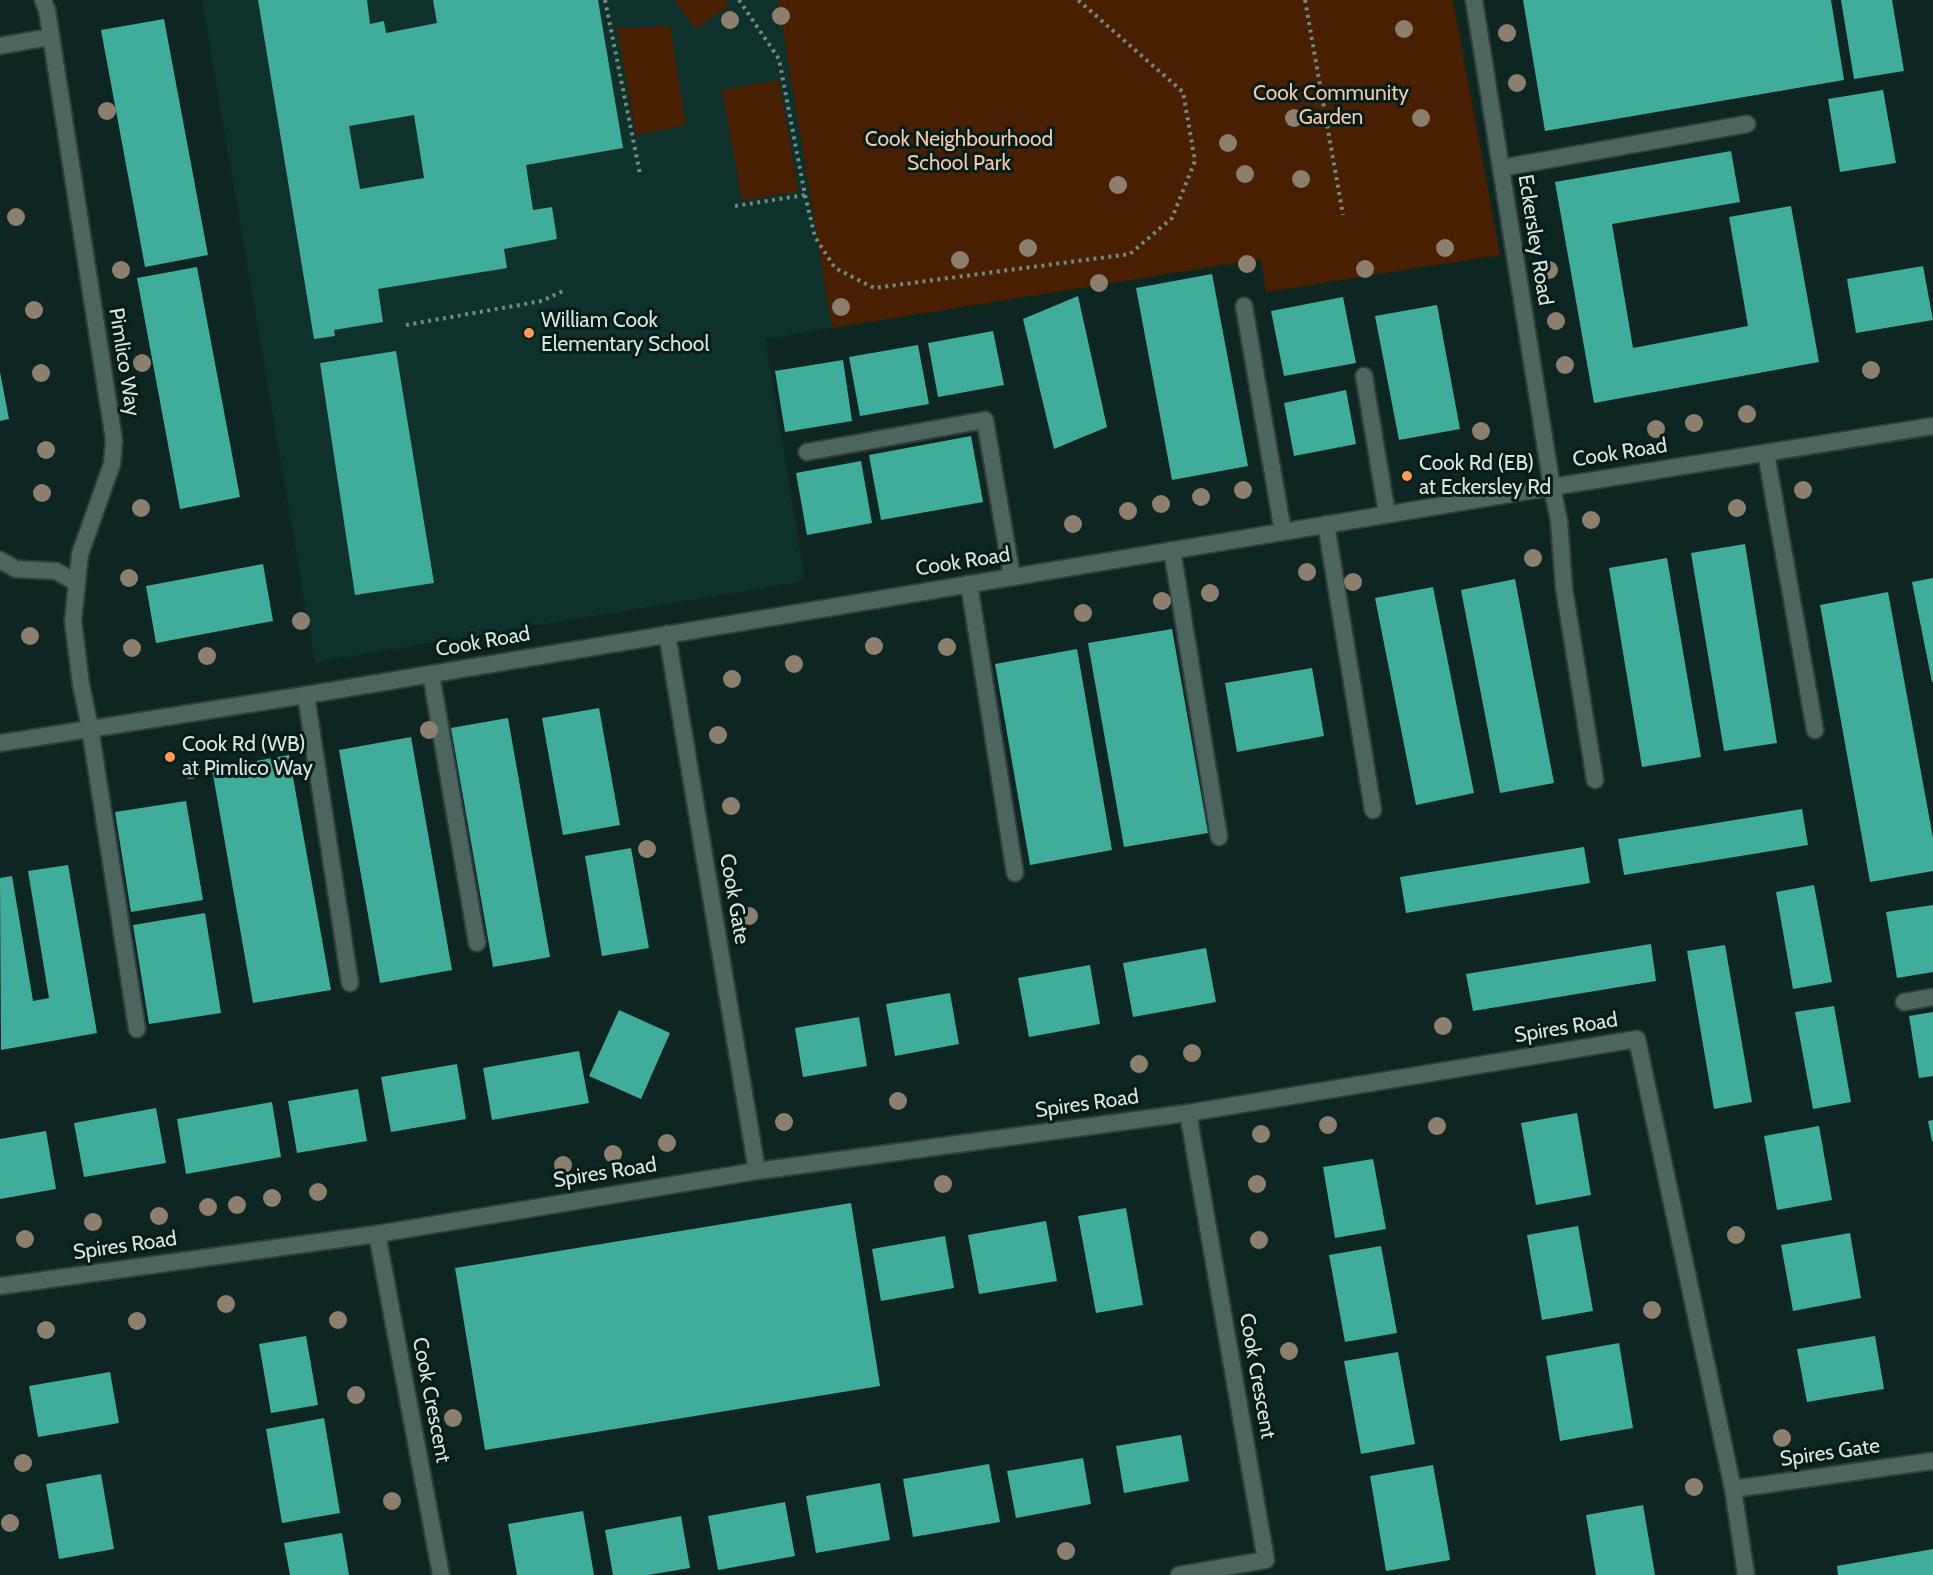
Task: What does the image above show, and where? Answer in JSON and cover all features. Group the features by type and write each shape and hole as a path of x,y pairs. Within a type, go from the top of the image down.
{"street":[{"name":"Pimlico Way","path":"43,0 47,10 114,440 112,464 80,554 73,621 81,685 90,728 137,1029"},
{"name":"Eckersley Road","path":"1474,0 1559,521 1564,588 1595,780"},
{"path":"0,46 50,38"},
{"path":"1501,168 1747,124"},
{"path":"1244,306 1283,531"},
{"path":"1364,376 1387,514"},
{"path":"807,452 985,420 1012,577"},
{"name":"Cook Road","path":"0,743 432,674 1283,531 1933,426"},
{"path":"1766,453 1815,730"},
{"path":"1326,524 1373,810"},
{"path":"1172,550 1219,837"},
{"path":"0,560 16,569 56,571 77,583"},
{"path":"969,584 1015,873"},
{"name":"Cook Gate","path":"667,634 757,1171"},
{"path":"432,674 477,943"},
{"path":"306,694 350,983"},
{"path":"1904,1002 1933,998"},
{"name":"Spires Road","path":"0,1286 377,1234 757,1171 1188,1113 1637,1039 1733,1489 1746,1575"},
{"name":"Cook Crescent","path":"1179,1575 1266,1560 1188,1113"},
{"name":"Cook Crescent","path":"377,1234 441,1575"},
{"name":"Spires Gate","path":"1733,1489 1933,1461"}],"path":[{"path":"605,0 640,174"},
{"path":"739,0 779,59 815,237 835,268 874,288 1130,254 1172,218 1195,161 1183,92 1078,0"},
{"path":"1305,0 1344,214"},
{"path":"735,206 805,195"},
{"path":"405,325 542,301 563,291"}],"shaded area":[{"name":"William Cook Elementary School","path":"202,0 778,0 832,328 765,339 805,581 315,662"}],"green space":[{"path":"675,0 725,0 729,6 695,29"},
{"name":"Cook Neighbourhood School Park","path":"778,0 1453,0 1500,255 1266,292 1261,259 832,328"},
{"path":"670,26 686,125 636,135 617,28"},
{"path":"779,80 798,191 742,201 722,90"}],"building":[{"path":"258,0 367,0 370,24 384,21 386,33 437,23 433,0 598,0 623,148 526,165 533,210 552,207 557,239 504,249 507,268 378,289 383,322 334,330 335,336 314,339","holes":["414,115 424,178 360,189 349,126"]},
{"path":"1523,0 1831,0 1844,80 1545,131"},
{"path":"1841,0 1892,0 1904,71 1854,79"},
{"path":"164,19 208,255 145,267 101,30"},
{"path":"1883,90 1896,163 1840,172 1828,99"},
{"path":"1731,151 1740,202 1612,224 1633,348 1748,326 1729,217 1791,206 1819,362 1594,403 1555,182"},
{"path":"1923,266 1933,320 1856,333 1847,279"},
{"path":"197,267 240,497 180,509 137,278"},
{"path":"1212,274 1248,466 1172,480 1136,288"},
{"path":"1078,296 1107,427 1054,449 1023,319"},
{"path":"1343,297 1356,363 1284,376 1271,311"},
{"path":"1437,305 1460,429 1399,440 1375,316"},
{"path":"993,331 1004,385 938,397 928,343"},
{"path":"918,345 929,404 860,416 849,357"},
{"path":"396,351 434,583 355,595 320,363"},
{"path":"843,360 852,421 785,432 775,371"},
{"path":"0,372 9,419 0,421"},
{"path":"1346,390 1356,444 1294,456 1284,403"},
{"path":"971,436 983,502 881,520 869,455"},
{"path":"861,461 872,523 807,535 796,473"},
{"path":"1745,544 1777,743 1724,751 1691,553"},
{"path":"1667,558 1701,757 1642,767 1609,568"},
{"path":"263,564 273,621 156,643 146,586"},
{"path":"1933,578 1933,682 1932,682 1912,582"},
{"path":"1515,579 1554,783 1500,793 1461,590"},
{"path":"1433,587 1474,793 1416,805 1375,598"},
{"path":"1888,592 1933,838 1933,871 1870,882 1820,605"},
{"path":"1172,629 1208,833 1124,847 1088,643"},
{"path":"1077,649 1112,850 1030,865 995,664"},
{"path":"1312,668 1324,736 1237,752 1225,683"},
{"path":"599,708 620,825 563,835 542,718"},
{"path":"508,718 550,957 493,967 451,728"},
{"path":"411,737 452,970 380,983 339,750"},
{"path":"289,755 331,990 253,1003 212,769"},
{"path":"186,801 203,900 131,912 115,812"},
{"path":"1802,809 1808,845 1624,875 1618,839"},
{"path":"1584,847 1590,883 1406,913 1400,877"},
{"path":"631,848 649,948 602,956 585,856"},
{"path":"68,865 97,1033 1,1050 0,878 12,876 33,1001 49,998 28,871"},
{"path":"1814,885 1832,982 1793,989 1776,892"},
{"path":"1933,905 1933,972 1897,978 1886,912"},
{"path":"205,913 221,1013 149,1024 133,925"},
{"path":"1651,944 1656,981 1473,1011 1466,974"},
{"path":"1725,945 1752,1102 1714,1109 1687,951"},
{"path":"1206,948 1216,1002 1133,1017 1123,963"},
{"path":"1090,965 1100,1024 1029,1037 1018,978"},
{"path":"950,993 959,1044 895,1056 886,1004"},
{"path":"1834,1006 1851,1102 1813,1109 1795,1012"},
{"path":"619,1010 670,1033 641,1099 589,1076"},
{"path":"1933,1012 1933,1076 1919,1078 1909,1016"},
{"path":"859,1017 867,1066 803,1077 795,1028"},
{"path":"579,1051 589,1103 492,1120 483,1068"},
{"path":"457,1064 466,1119 391,1132 381,1077"},
{"path":"358,1089 367,1141 297,1153 288,1101"},
{"path":"272,1102 281,1157 186,1174 177,1119"},
{"path":"156,1108 166,1163 84,1177 74,1123"},
{"path":"1577,1113 1591,1195 1536,1205 1521,1123"},
{"path":"1933,1120 1933,1141 1932,1141 1928,1121"},
{"path":"1819,1126 1832,1200 1777,1210 1764,1136"},
{"path":"46,1131 56,1189 0,1199 0,1139"},
{"path":"1373,1159 1386,1229 1335,1238 1323,1167"},
{"path":"851,1203 880,1386 485,1450 455,1268"},
{"path":"1126,1208 1143,1305 1096,1313 1078,1216"},
{"path":"1046,1221 1057,1281 979,1294 968,1235"},
{"path":"1578,1226 1593,1311 1542,1320 1527,1235"},
{"path":"1850,1233 1861,1298 1793,1311 1781,1245"},
{"path":"945,1236 954,1288 881,1301 872,1249"},
{"path":"1381,1246 1397,1333 1345,1342 1329,1255"},
{"path":"306,1336 318,1405 271,1413 259,1344"},
{"path":"1875,1336 1884,1389 1807,1402 1797,1349"},
{"path":"1619,1343 1633,1428 1560,1441 1546,1356"},
{"path":"1398,1352 1415,1444 1361,1454 1344,1361"},
{"path":"110,1372 119,1423 38,1437 29,1386"},
{"path":"324,1418 340,1513 282,1523 266,1429"},
{"path":"1181,1435 1189,1481 1124,1493 1116,1446"},
{"path":"1083,1458 1091,1504 1016,1518 1007,1471"},
{"path":"989,1464 1000,1522 913,1537 903,1479"},
{"path":"1433,1465 1450,1560 1386,1571 1370,1476"},
{"path":"101,1474 114,1549 59,1559 46,1484"},
{"path":"880,1483 890,1540 816,1553 806,1496"},
{"path":"785,1502 795,1556 718,1570 708,1516"},
{"path":"1643,1505 1655,1575 1596,1575 1586,1515"},
{"path":"583,1511 594,1575 517,1575 508,1524"},
{"path":"681,1516 690,1568 648,1575 613,1575 605,1530"},
{"path":"342,1533 349,1575 290,1575 284,1543"},
{"path":"1933,1549 1933,1575 1838,1575 1837,1566"}],"place":[{"name":"William Cook Elementary School","path":"529,333"},
{"name":"Cook Rd (EB) at Eckersley Rd","path":"1407,476"},
{"name":"Cook Rd (WB) at Pimlico Way","path":"170,757"}],"park label":[{"name":"Cook Community Garden","path":"1331,106"}]}
